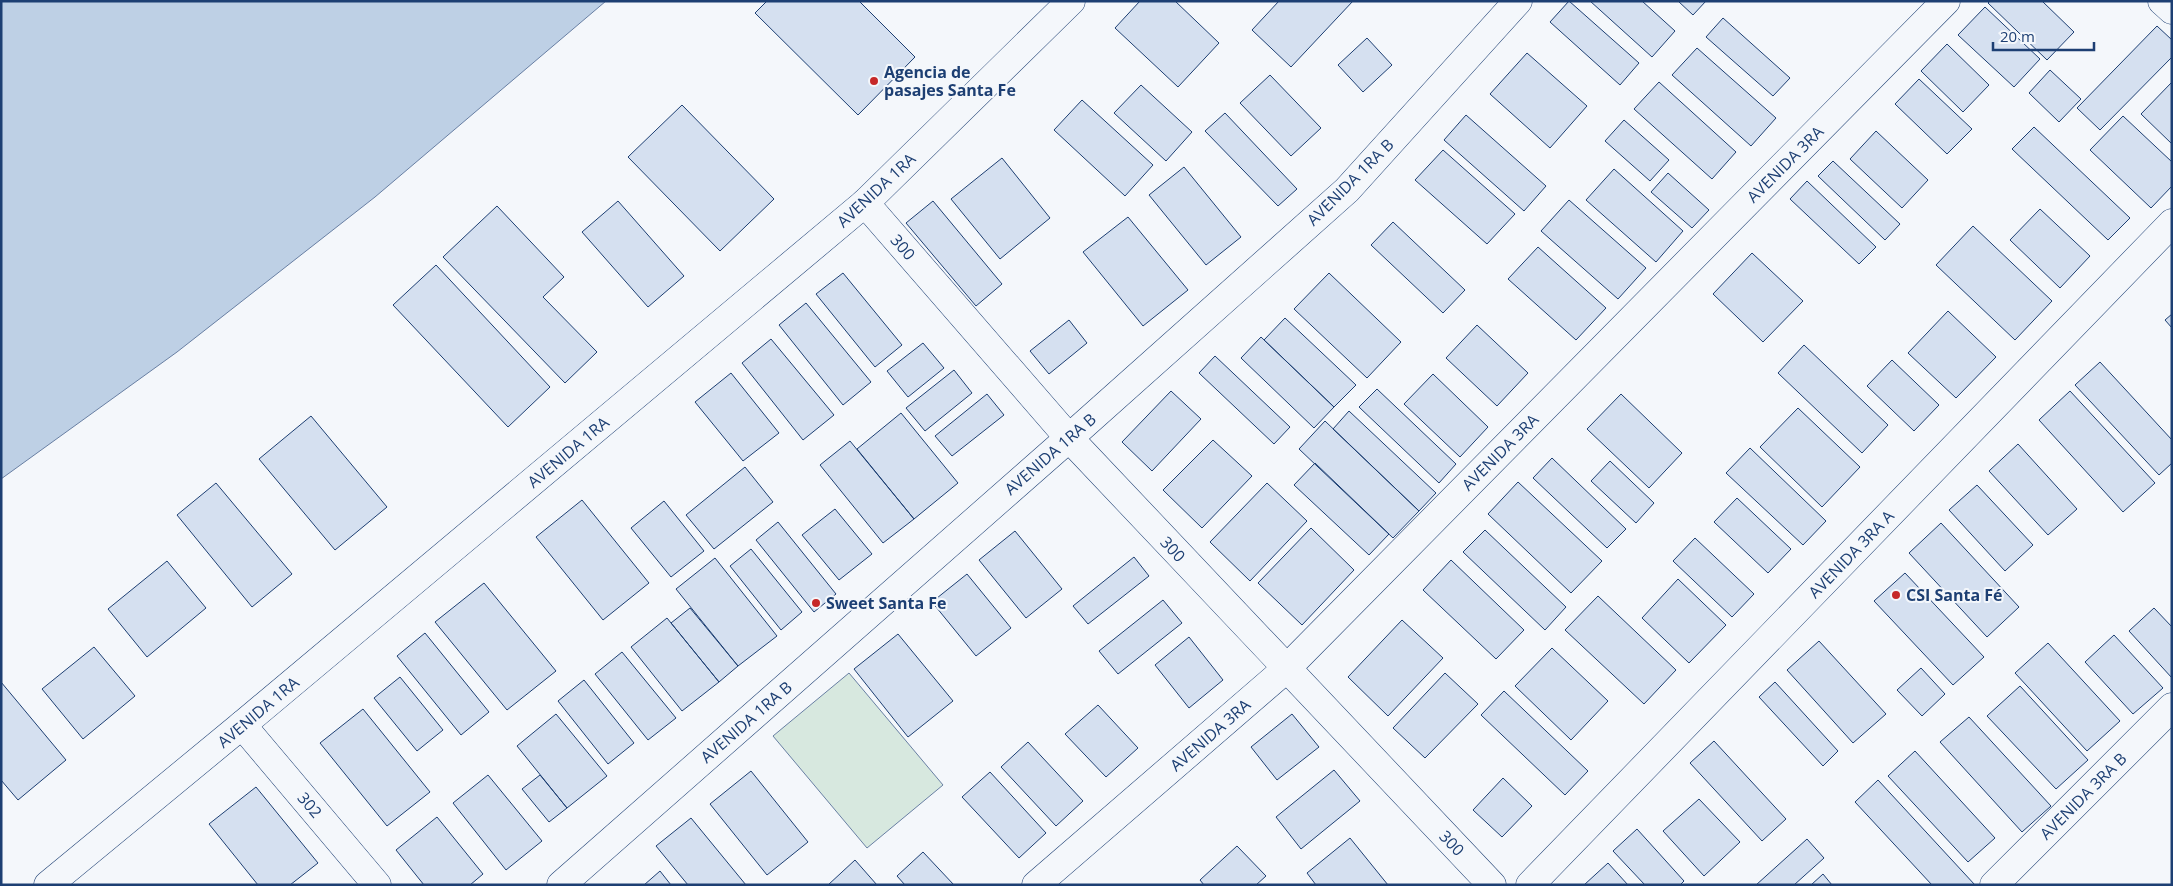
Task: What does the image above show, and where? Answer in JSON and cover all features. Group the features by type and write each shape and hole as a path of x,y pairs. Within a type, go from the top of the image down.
{"street":[{"name":"AVENIDA 1RA","path":"48,885 865,203 1071,1"},
{"name":"AVENIDA 1RA B","path":"561,885 1069,438 1347,190 1518,1"},
{"name":"AVENIDA 3RA","path":"1036,885 1286,669 1946,1"},
{"path":"2162,1 2172,10"},
{"name":"300","path":"865,203 1069,438 1492,885"},
{"name":"AVENIDA 3RA A","path":"1530,885 2172,223"},
{"name":"AVENIDA 3RA B","path":"1994,885 2172,707"},
{"name":"302","path":"242,725 377,885"}],"shaded area":[{"path":"849,673 943,785 867,848 773,736"}],"water":[{"path":"1,1 606,1 375,197 177,352 1,479"}],"building":[{"path":"767,1 859,1 915,57 858,115 755,13"},
{"path":"1140,1 1175,1 1219,43 1178,87 1115,28"},
{"path":"1279,1 1353,1 1291,67 1252,30"},
{"path":"1569,1 1639,63 1620,85 1550,22"},
{"path":"1590,1 1642,1 1675,31 1652,57"},
{"path":"1678,1 1706,1 1693,15"},
{"path":"1990,1 2042,1 2074,32 2047,60 1988,3"},
{"path":"1985,7 2040,59 2014,87 1958,35"},
{"path":"1723,18 1790,78 1773,96 1706,37"},
{"path":"2157,26 2172,40 2172,57 2100,130 2077,108"},
{"path":"1367,38 1392,65 1363,92 1338,65"},
{"path":"1947,44 1989,85 1963,112 1921,71"},
{"path":"1697,48 1776,118 1751,146 1672,75"},
{"path":"1527,53 1587,106 1550,148 1490,94"},
{"path":"2050,70 2081,99 2059,122 2029,93"},
{"path":"1270,75 1321,128 1291,156 1240,103"},
{"path":"1919,79 1972,129 1947,154 1895,104"},
{"path":"1659,82 1736,152 1712,179 1634,109"},
{"path":"2172,82 2172,144 2141,114"},
{"path":"1141,85 1192,132 1166,161 1114,113"},
{"path":"1082,100 1153,165 1125,196 1054,130"},
{"path":"682,105 774,199 720,251 628,157"},
{"path":"1225,113 1297,189 1278,206 1205,131"},
{"path":"1466,115 1546,186 1524,211 1444,140"},
{"path":"2123,116 2172,162 2172,186 2151,208 2090,150"},
{"path":"1624,120 1669,160 1650,181 1605,141"},
{"path":"2034,127 2130,218 2108,240 2012,149"},
{"path":"1876,131 1928,180 1902,208 1850,159"},
{"path":"1443,150 1515,214 1487,244 1415,180"},
{"path":"1002,158 1050,218 1000,259 951,199"},
{"path":"1833,161 1900,224 1885,240 1818,176"},
{"path":"1184,167 1241,237 1206,265 1149,195"},
{"path":"1614,169 1683,231 1656,262 1586,200"},
{"path":"1668,173 1709,210 1692,228 1651,192"},
{"path":"1807,181 1876,247 1859,264 1790,199"},
{"path":"1569,200 1646,268 1618,299 1541,231"},
{"path":"618,201 684,276 648,307 582,232"},
{"path":"933,201 1002,284 976,306 906,223"},
{"path":"497,206 564,277 543,297 597,352 565,383 443,257"},
{"path":"2040,209 2090,256 2060,288 2010,240"},
{"path":"1128,217 1188,290 1143,326 1083,252"},
{"path":"1393,222 1465,290 1443,313 1371,245"},
{"path":"1973,226 2052,301 2015,340 1936,265"},
{"path":"1538,247 1606,308 1576,340 1508,279"},
{"path":"1752,253 1803,301 1763,342 1713,294"},
{"path":"436,265 550,387 508,427 393,305"},
{"path":"843,273 902,345 875,367 816,294"},
{"path":"1329,273 1401,342 1367,378 1294,309"},
{"path":"806,303 871,382 843,405 779,325"},
{"path":"1948,311 1996,357 1956,398 1908,353"},
{"path":"2172,314 2172,328 2165,320"},
{"path":"1285,318 1356,385 1334,407 1264,340"},
{"path":"1069,320 1087,343 1049,374 1030,351"},
{"path":"1477,325 1528,373 1497,406 1446,358"},
{"path":"1261,337 1334,407 1314,428 1241,358"},
{"path":"771,339 834,415 803,440 742,363"},
{"path":"923,343 944,368 908,397 887,371"},
{"path":"1804,345 1888,425 1862,453 1778,373"},
{"path":"1215,356 1290,427 1274,444 1199,373"},
{"path":"1892,360 1939,405 1914,431 1867,386"},
{"path":"2100,362 2172,440 2172,463 2159,475 2075,385"},
{"path":"954,370 972,393 925,431 906,408"},
{"path":"731,373 779,433 743,461 695,402"},
{"path":"1433,374 1488,427 1460,457 1404,404"},
{"path":"1377,389 1456,464 1439,483 1359,407"},
{"path":"1171,391 1201,419 1152,471 1122,442"},
{"path":"2070,391 2155,483 2123,512 2039,420"},
{"path":"987,394 1004,415 952,456 935,436"},
{"path":"1621,394 1682,453 1649,488 1587,429"},
{"path":"1798,408 1860,467 1822,507 1760,447"},
{"path":"1349,411 1436,493 1419,511 1333,429"},
{"path":"901,413 958,483 914,519 857,449"},
{"path":"311,416 387,507 335,550 259,459"},
{"path":"1325,421 1419,511 1393,538 1299,449"},
{"path":"1213,440 1252,476 1202,528 1163,490"},
{"path":"850,441 914,519 883,543 820,465"},
{"path":"2018,444 2077,509 2048,535 1989,471"},
{"path":"1750,448 1826,521 1803,545 1726,473"},
{"path":"1552,458 1626,529 1607,548 1533,478"},
{"path":"1610,461 1654,503 1636,523 1591,481"},
{"path":"1315,463 1389,534 1369,555 1294,485"},
{"path":"745,467 773,502 714,549 686,515"},
{"path":"1518,482 1602,561 1571,593 1488,514"},
{"path":"216,483 292,574 252,607 177,515"},
{"path":"1267,483 1307,521 1250,581 1210,542"},
{"path":"1977,485 2033,545 2005,571 1949,510"},
{"path":"1737,498 1791,549 1768,573 1714,522"},
{"path":"582,500 649,583 603,620 536,537"},
{"path":"664,501 704,551 671,577 631,528"},
{"path":"835,509 872,554 839,580 802,535"},
{"path":"778,522 836,594 814,612 756,540"},
{"path":"1941,523 2019,607 1987,637 1909,553"},
{"path":"1311,528 1354,570 1302,625 1258,583"},
{"path":"1485,530 1566,607 1545,630 1463,552"},
{"path":"1015,531 1062,589 1026,618 979,560"},
{"path":"1695,538 1754,594 1732,617 1673,561"},
{"path":"751,549 802,612 781,630 730,566"},
{"path":"1134,557 1149,576 1088,624 1073,606"},
{"path":"715,558 777,636 738,666 676,589"},
{"path":"1451,560 1524,630 1496,659 1423,590"},
{"path":"167,561 206,608 147,657 108,609"},
{"path":"1905,573 1984,657 1953,685 1874,601"},
{"path":"967,574 1011,628 976,656 932,602"},
{"path":"1678,579 1726,625 1689,663 1642,618"},
{"path":"484,583 556,671 507,710 435,622"},
{"path":"1598,596 1676,670 1644,704 1565,630"},
{"path":"1163,600 1182,623 1118,674 1099,651"},
{"path":"690,608 738,666 719,682 671,623"},
{"path":"2154,608 2172,627 2172,678 2129,631"},
{"path":"667,618 719,682 682,711 631,647"},
{"path":"1402,620 1443,658 1388,716 1348,677"},
{"path":"425,633 489,712 461,735 397,656"},
{"path":"898,634 953,701 908,737 854,669"},
{"path":"2114,635 2163,688 2133,714 2085,662"},
{"path":"1189,637 1223,680 1189,708 1155,665"},
{"path":"1819,641 1886,714 1853,743 1787,670"},
{"path":"2048,643 2120,721 2087,751 2015,673"},
{"path":"94,647 135,696 83,739 42,689"},
{"path":"1552,648 1608,701 1571,740 1515,686"},
{"path":"622,652 676,718 648,740 595,674"},
{"path":"1921,668 1945,694 1922,716 1897,690"},
{"path":"1445,673 1478,704 1425,758 1393,728"},
{"path":"400,677 443,730 417,751 374,698"},
{"path":"584,680 634,743 608,764 558,701"},
{"path":"1,682 66,760 18,800 1,780"},
{"path":"1775,682 1838,751 1823,766 1759,697"},
{"path":"2020,686 2088,760 2056,789 1987,716"},
{"path":"1504,691 1588,771 1565,795 1481,715"},
{"path":"1098,705 1138,748 1106,777 1065,734"},
{"path":"363,709 430,792 387,826 320,743"},
{"path":"556,714 607,776 567,808 517,746"},
{"path":"1292,714 1319,747 1277,780 1251,747"},
{"path":"1969,717 2051,806 2022,832 1940,742"},
{"path":"1714,741 1786,819 1762,841 1690,763"},
{"path":"1028,742 1083,801 1056,826 1001,767"},
{"path":"1915,751 1995,838 1968,862 1888,776"},
{"path":"1334,770 1360,801 1301,849 1276,817"},
{"path":"751,771 808,842 767,875 710,804"},
{"path":"990,772 1046,833 1019,858 962,797"},
{"path":"488,775 542,841 506,870 453,803"},
{"path":"540,775 567,808 549,822 522,789"},
{"path":"1503,778 1532,806 1502,837 1473,810"},
{"path":"1878,780 1975,885 1932,885 1855,802"},
{"path":"256,787 318,863 290,885 258,885 209,824"},
{"path":"1699,799 1740,842 1704,876 1663,831"},
{"path":"437,817 483,874 470,885 424,885 396,850"},
{"path":"691,818 746,885 688,885 656,846"},
{"path":"1637,829 1684,881 1680,885 1645,885 1613,851"},
{"path":"1350,838 1388,885 1316,885 1307,873"},
{"path":"1807,839 1824,858 1794,885 1756,885"},
{"path":"1237,846 1266,876 1256,885 1204,885 1200,880"},
{"path":"923,852 954,885 905,885 897,876"},
{"path":"855,860 877,885 828,885"},
{"path":"1608,863 1628,885 1584,885"},
{"path":"660,871 671,885 644,885"},
{"path":"1823,874 1832,885 1811,885"}],"place":[{"name":"Agencia de pasajes Santa Fe","path":"874,81"},
{"name":"CSI Santa Fé","path":"1896,595"},
{"name":"Sweet Santa Fe","path":"816,603"}]}
